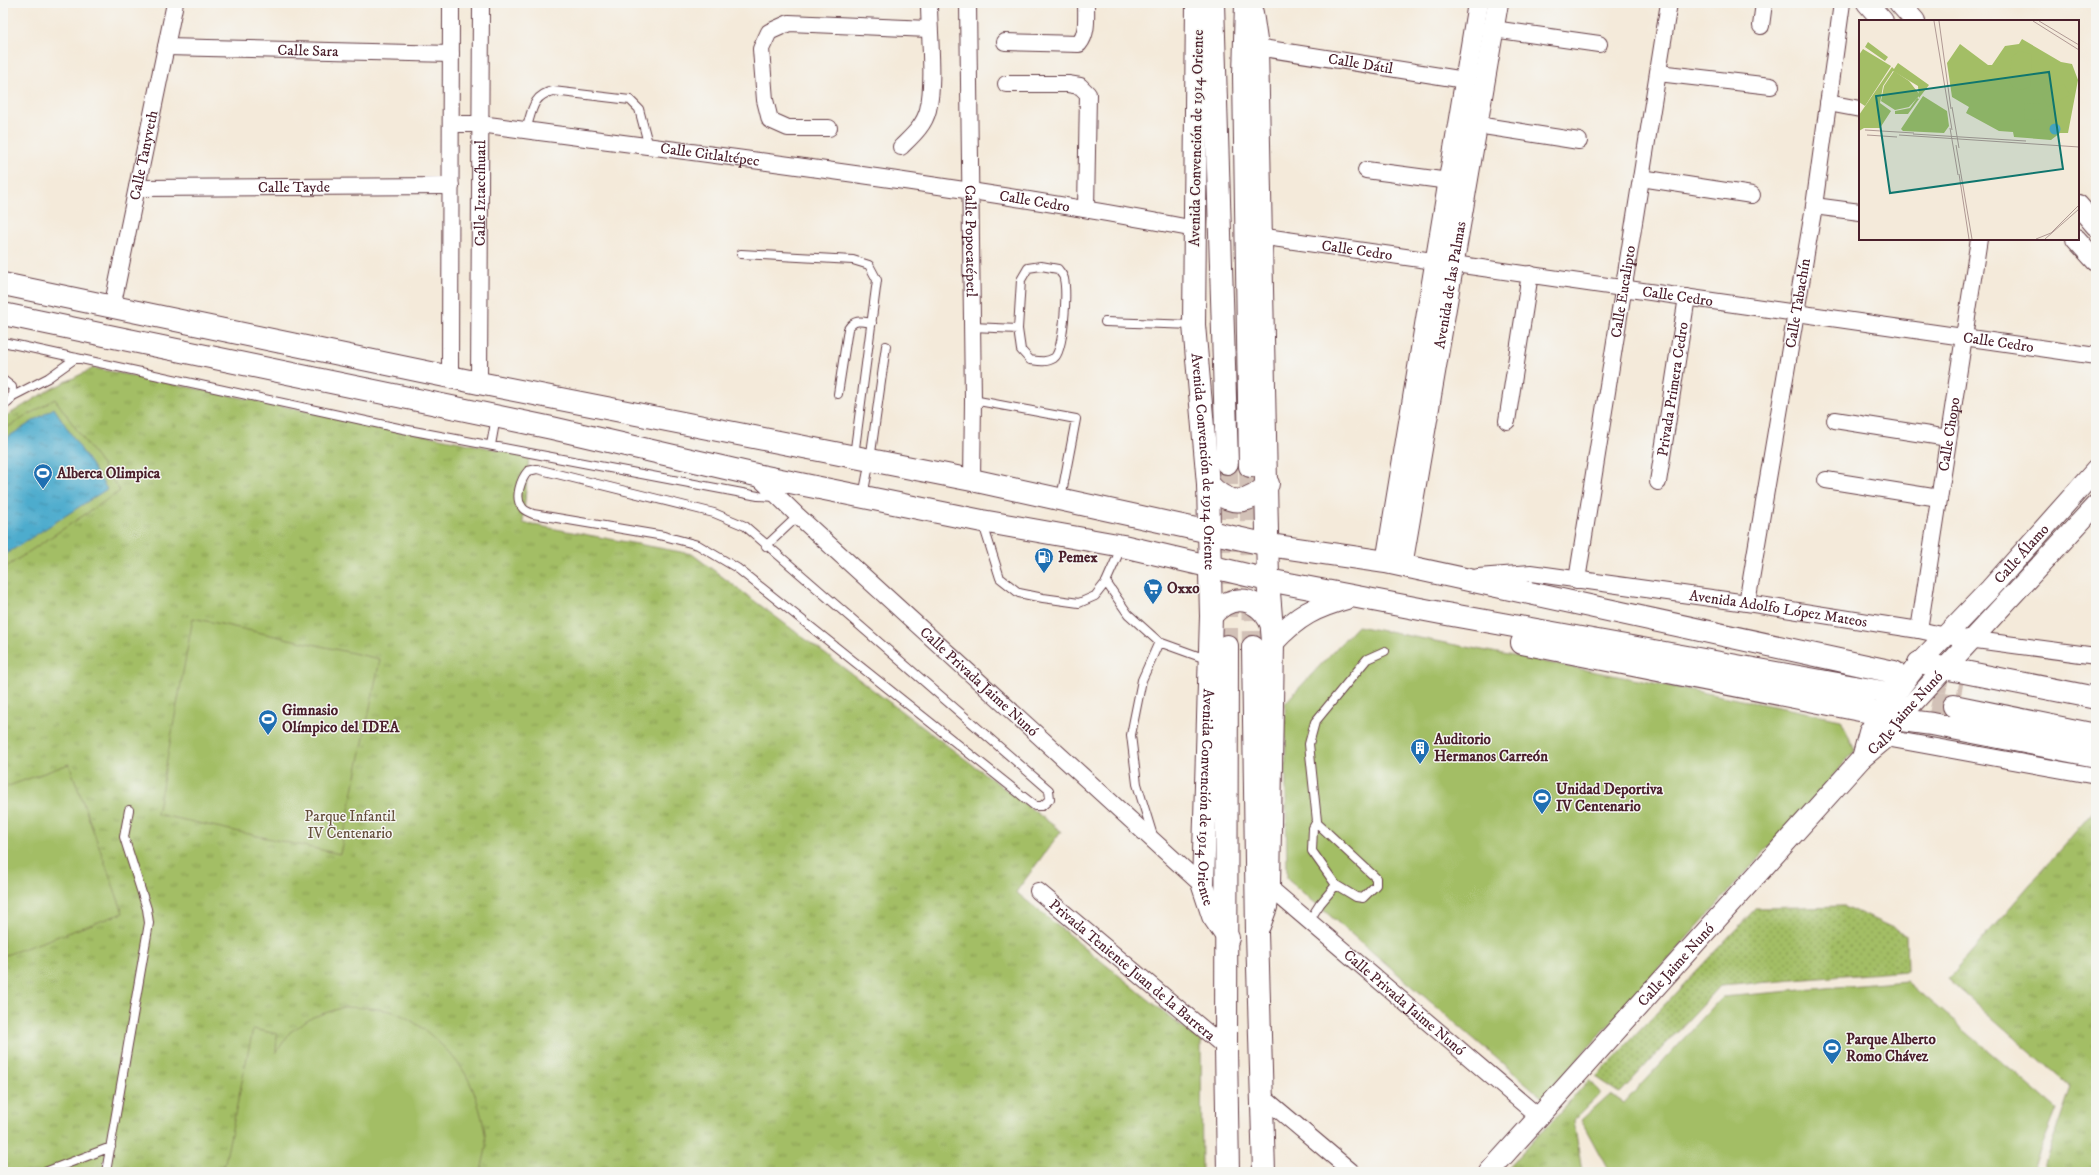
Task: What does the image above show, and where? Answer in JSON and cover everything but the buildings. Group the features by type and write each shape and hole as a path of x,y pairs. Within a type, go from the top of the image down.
{"main road":[{"name":"Avenida Convención de 1914 Oriente","path":"1197,3 1194,325 1208,484 1211,616 1203,886 1213,916 1228,938"},
{"name":"Avenida Convención de 1914 Oriente","path":"1213,3 1227,463"},
{"path":"1246,3 1244,75 1250,466"},
{"path":"1251,3 1257,47 1259,236 1269,545 1257,933 1264,1172"},
{"path":"3,284 450,378 972,480 1269,545 1394,564 1894,672"},
{"path":"3,314 552,428 756,475 982,521 1123,546 1210,565 1268,580 1442,613 1888,693"},
{"path":"1208,484 1218,495 1231,500 1245,500 1258,495 1268,484"},
{"path":"1266,638 1311,610 1353,596"},
{"path":"1211,616 1220,606 1232,601 1245,600 1257,605 1267,614 1269,887 1266,907 1257,933"},
{"path":"1442,613 1460,626 1483,635 1883,726 2096,756"},
{"name":"Avenida Convención de 1914 Oriente","path":"1227,646 1228,938 1226,1048 1228,1172"},
{"path":"1919,663 2096,698"},
{"path":"1963,686 2096,711"},
{"path":"1954,706 2096,735"}],"street":[{"name":"Calle Tanyveth","path":"112,308 175,3"},
{"name":"Calle Iztaccíhuatl","path":"450,378 452,3"},
{"name":"Calle Iztaccíhuatl","path":"479,383 481,3"},
{"path":"901,147 918,131 928,111 930,85 929,3"},
{"name":"Calle Popocatépetl","path":"968,3 973,400 972,480"},
{"path":"1005,42 1079,44 1083,38 1086,27 1086,3"},
{"name":"Avenida de las Palmas","path":"1444,262 1449,181 1478,3"},
{"name":"Avenida de las Palmas","path":"1394,564 1444,262 1477,125 1498,3"},
{"name":"Calle Eucalipto","path":"1577,580 1669,3"},
{"path":"1761,26 1764,3"},
{"name":"Calle Tabachín","path":"1747,603 1814,206 1842,3"},
{"path":"1867,3 1882,20"},
{"path":"1899,3 1914,20"},
{"path":"829,128 788,128 770,120 765,100 761,49 769,32 789,23 929,29"},
{"path":"1493,29 1599,44"},
{"name":"Calle Sara","path":"166,47 451,54"},
{"name":"Calle Dátil","path":"1257,47 1465,80"},
{"path":"1658,73 1771,86"},
{"path":"1006,84 1068,84 1080,86 1088,94 1086,209"},
{"path":"1828,103 1859,109"},
{"name":"Calle Citlaltépec","path":"451,124 480,124 526,130 970,192"},
{"path":"1477,125 1579,141"},
{"path":"1366,170 1449,181"},
{"path":"1641,178 1752,195"},
{"name":"Calle Tayde","path":"137,188 450,186"},
{"name":"Calle Cedro","path":"970,192 1086,209 1194,229"},
{"path":"1814,206 1859,212"},
{"path":"2079,207 2096,226"},
{"name":"Calle Cedro","path":"1259,236 2096,356"},
{"name":"Calle Chopo","path":"1918,630 1978,240"},
{"path":"2077,240 2096,261"},
{"path":"1507,421 1530,274"},
{"name":"Privada Primera Cedro","path":"1658,482 1687,297"},
{"path":"1835,420 1948,438"},
{"name":"Calle Álamo","path":"1919,663 1946,636 2096,470"},
{"name":"Calle Privada Jaime Nunó","path":"756,475 798,516 1203,886"},
{"path":"1826,480 1939,498"},
{"name":"Calle Álamo","path":"1947,668 2096,505"},
{"name":"Avenida Adolfo López Mateos","path":"1459,578 1531,573 1747,603 1973,640 2096,656"},
{"name":"Calle Jaime Nunó","path":"1492,1171 1862,758 1883,726 1919,663"},
{"name":"Calle Jaime Nunó","path":"1883,726 1947,668"},
{"path":"1883,726 2096,776"},
{"name":"Calle Privada Jaime Nunó","path":"1269,887 1539,1117"},
{"name":"Privada Teniente Juan de la Barrera","path":"1038,891 1226,1048"},
{"path":"1262,1096 1352,1172"}],"lane":[{"path":"526,130 537,98 543,93 553,91 614,97 630,100 639,109 649,147"},
{"path":"741,254 853,260 869,265 877,280 872,323 862,458 862,496"},
{"path":"1041,266 1058,269 1064,278 1065,289 1061,345 1055,357 1045,362 1030,360 1021,350 1018,329 1022,280 1028,268 1041,266"},
{"path":"838,394 848,329 851,323 857,320 872,323"},
{"path":"1105,322 1194,325"},
{"path":"972,327 1018,329"},
{"path":"3,342 403,429 758,496 778,497"},
{"path":"862,458 886,346"},
{"path":"3,406 9,403 13,396 48,378 76,358"},
{"path":"3,380 12,387 13,396"},
{"path":"973,400 1076,419 1061,499"},
{"path":"491,445 496,417"},
{"path":"537,469 714,513 745,526 766,546 1049,790 1050,799 1042,806 1035,806 730,564 698,545 664,536 533,514 522,508 518,501 522,478 528,471 537,469"},
{"path":"766,546 798,516"},
{"path":"982,521 1000,578 1019,593 1079,603 1095,596 1106,582 1123,546"},
{"path":"1106,582 1128,614 1159,642 1210,661"},
{"path":"1155,842 1137,784 1131,735 1142,680 1159,642"},
{"path":"1317,823 1313,828 1312,851 1336,885 1356,897 1362,898 1376,885 1376,878 1317,823 1309,744 1315,722 1366,659 1386,652"},
{"path":"106,1172 149,923 147,909 124,837 129,810"},
{"path":"1309,921 1320,904 1336,885"},
{"path":"44,1172 111,1147"}],"green space":[{"name":"Parque Infantil IV Centenario","path":"94,368 529,456 523,523 692,554 1061,831 1016,892 1201,1042 1202,1172 3,1172 3,418 49,390"},
{"path":"55,399 120,491 3,569 3,430"},
{"name":"Gimnasio Olímpico del IDEA","path":"193,618 380,659 340,854 157,814"},
{"name":"Unidad Deportiva IV Centenario","path":"1357,626 1841,719 1855,751 1543,1098 1287,879 1285,703"},
{"path":"69,764 123,913 3,956 3,788"},
{"path":"2096,808 2096,1172 2042,1172 2071,1087 1948,979"},
{"path":"1845,906 1906,934 1907,971 1720,986 1620,1093 1596,1077 1756,908"},
{"name":"Parque Alberto Romo Chávez","path":"1906,981 2057,1109 2032,1172 1609,1172 1581,1120 1610,1094 1624,1103 1722,997"},
{"path":"344,1007 381,1009 395,1012 410,1020 428,1033 454,1058 469,1081 482,1117 486,1146 481,1172 223,1172 253,1029 277,1034 276,1053 290,1032 313,1017"},
{"path":"1589,1080 1600,1094 1574,1120 1582,1172 1505,1172"}],"water":[{"path":"54,408 107,489 3,556 3,440"}],"tunnel":[{"path":"1227,463 1227,646"},
{"path":"1250,466 1253,647"},
{"path":"1894,672 1963,685"},
{"path":"1899,695 1954,706"}],"place":[{"name":"Alberca Olimpica","path":"43,490"},
{"name":"Pemex","path":"1044,574"},
{"name":"Oxxo","path":"1153,605"},
{"name":"Gimnasio Olímpico del IDEA","path":"268,736"},
{"name":"Auditorio Hermanos Carreón","path":"1420,765"},
{"name":"Unidad Deportiva IV Centenario","path":"1542,815"},
{"name":"Parque Alberto Romo Chávez","path":"1832,1065"}]}
